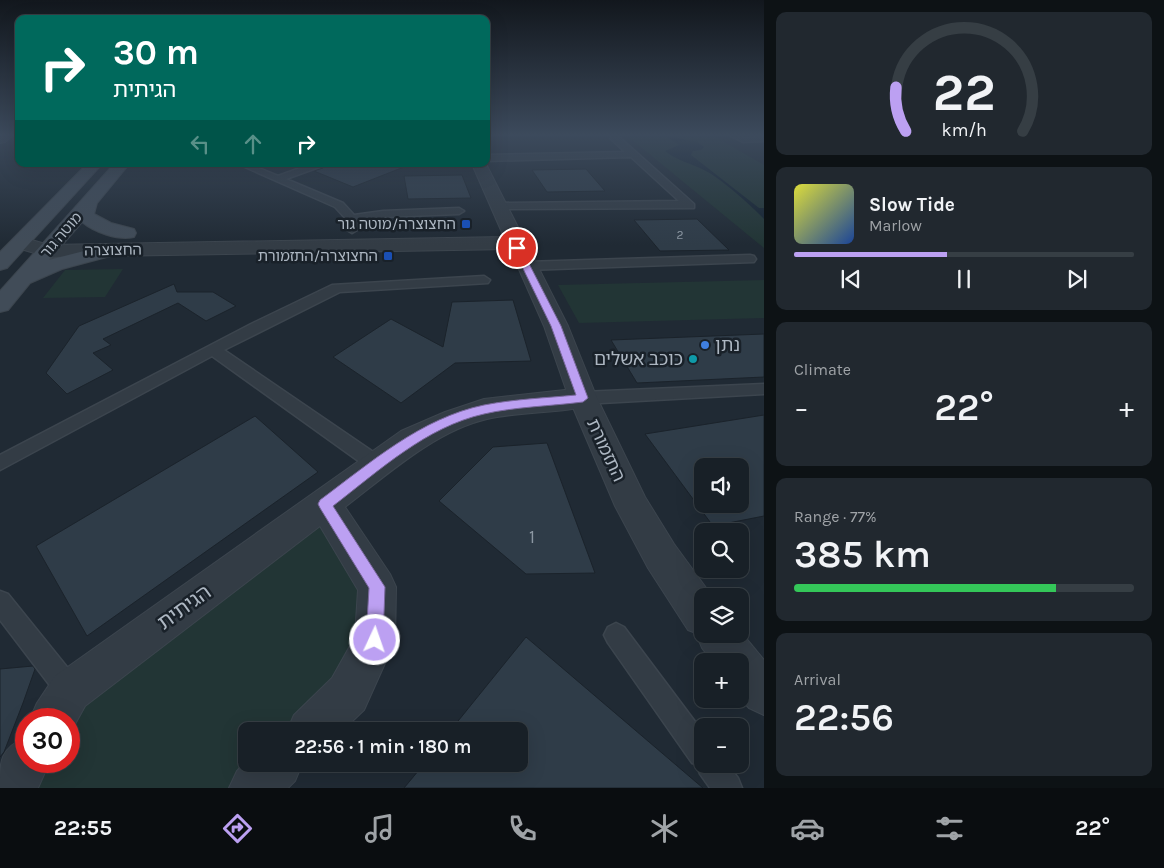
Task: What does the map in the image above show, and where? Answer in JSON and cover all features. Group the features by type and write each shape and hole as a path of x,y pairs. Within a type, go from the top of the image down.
{"main road":[{"name":"מוטה גור","path":"0,264 88,172"},
{"name":"מוטה גור","path":"0,305 115,172"},
{"path":"89,203 85,214 92,222 102,227 127,233"},
{"path":"15,288 39,272 55,265 111,250"}],"street":[{"name":"התזמורת","path":"483,172 556,326 583,398 632,506 661,556 694,604"},
{"name":"החצוצרה","path":"21,243 62,234 352,225 512,236"},
{"name":"החצוצרה","path":"21,243 48,251 512,236"},
{"name":"הגיתית","path":"61,705 412,439 462,416 484,409 583,398"},
{"path":"319,722 348,694 375,640 377,587 324,504"},
{"path":"723,643 731,653"},
{"path":"749,675 764,693"},
{"path":"254,788 270,772"},
{"path":"12,788 20,773"}],"lane":[{"path":"261,172 339,205 352,225 383,214 459,211"},
{"path":"278,179 298,172"},
{"path":"512,236 691,207 652,172"},
{"path":"512,236 750,258"},
{"path":"0,464 213,350 337,288 484,280"},
{"path":"213,350 378,465"},
{"path":"583,398 764,389"},
{"path":"0,602 61,705"},
{"path":"616,634 694,742"},
{"path":"717,773 728,788"}],"green space":[{"path":"671,172 764,172 764,248"},
{"path":"123,269 105,297 43,298 65,270"},
{"path":"764,280 764,318 579,323 558,285"},
{"path":"318,523 362,593 357,638 337,680 294,722 238,722 238,772 244,772 228,788 30,788 38,773 80,773 80,708 76,708 81,700"}],"water":[{"path":"708,172 713,172 759,208 764,208 764,219 744,200"}],"building":[{"path":"316,172 392,172 353,187"},
{"path":"533,172 588,172 605,191 547,192"},
{"path":"462,175 471,198 408,199 404,176"},
{"path":"697,219 729,250 660,251 634,220"},
{"path":"174,284 177,292 213,292 236,306 206,321 178,303 103,339 111,345 93,353 113,370 67,394 46,373 79,326"},
{"path":"513,300 531,361 455,363 401,403 333,357 391,319 443,347 452,302"},
{"name":"כוכב אשלים","path":"764,334 764,377 637,383 611,340"},
{"path":"764,415 764,516 728,523 711,523 703,513 749,513 749,458 694,458 694,500 645,434"},
{"path":"255,416 318,472 87,636 36,546"},
{"path":"547,443 595,573 526,574 439,501 493,447"},
{"path":"526,637 703,788 404,788 417,772 528,772 528,722 457,722"},
{"path":"33,666 35,669 21,708 15,708 15,724 4,752 0,757 0,669"}],"place":[{"name":"החצוצרה/מוטה גור","path":"466,224"},
{"name":"החצוצרה/התזמורת","path":"388,256"},
{"name":"נתן","path":"705,345"},
{"name":"כוכב אשלים","path":"693,359"}],"route":[{"path":"375,640 377,587 324,504 412,439 455,419 484,409 583,398 556,326 517,248"}]}
